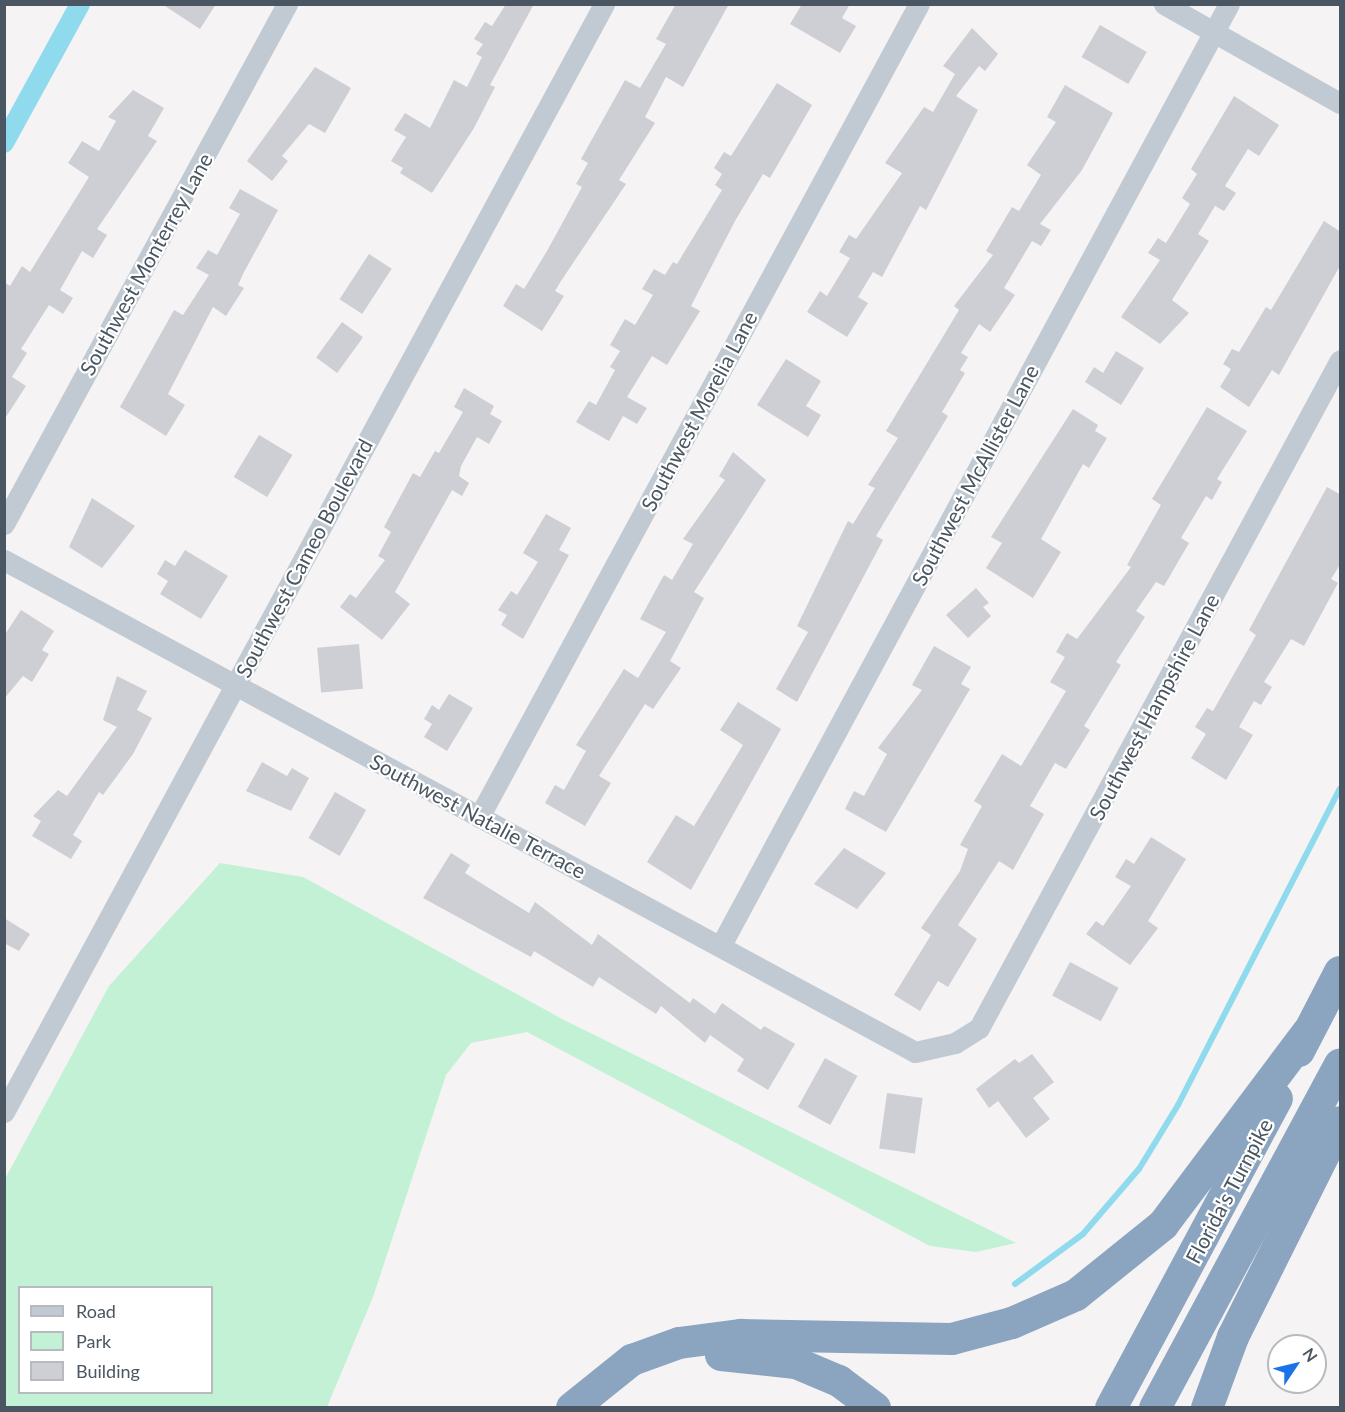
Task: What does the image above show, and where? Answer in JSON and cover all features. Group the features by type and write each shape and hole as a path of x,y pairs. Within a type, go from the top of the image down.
{"highway":[{"name":"Florida's Turnpike","path":"1111,1407 1269,1119 1308,1032 1341,972"},
{"path":"573,1407 632,1360 679,1342 741,1335 952,1339 1012,1323 1076,1295 1163,1225 1308,1032"},
{"name":"Florida's Turnpike","path":"1155,1407 1341,1065"},
{"path":"1207,1407 1233,1337 1341,1122"},
{"path":"602,1407 639,1379 696,1358 738,1353 796,1363 839,1381 875,1407"}],"street":[{"name":"Southwest Monterrey Lane","path":"4,524 287,4"},
{"name":"Southwest Cameo Boulevard","path":"4,1112 604,4"},
{"name":"Southwest Morelia Lane","path":"479,817 919,4"},
{"path":"1164,4 1341,103"},
{"name":"Southwest McAllister Lane","path":"721,945 1229,4"},
{"name":"Southwest Hampshire Lane","path":"955,1043 980,1028 1000,993 1341,360"},
{"name":"Southwest Natalie Terrace","path":"4,560 721,945 915,1052 955,1043"}],"green space":[{"path":"220,863 303,877 564,1020 1016,1243 976,1252 930,1246 527,1032 471,1043 446,1075 373,1297 327,1407 5,1407 5,1179 109,986"}],"building":[{"path":"162,4 216,4 200,29"},
{"path":"506,4 534,4 490,85 495,87 474,128 432,193 400,173 403,168 391,161 406,137 394,130 405,113 430,128 454,80 467,87 482,57 476,54 483,44 474,39 485,22 492,26"},
{"path":"676,4 729,4 683,87 666,77 645,117 655,123 619,180 626,184 555,291 564,296 542,331 503,306 516,284 524,289 582,187 576,184 588,163 581,159 625,80 640,88 666,44 656,39"},
{"path":"802,4 850,4 842,18 856,26 840,53 790,24"},
{"path":"1100,25 1147,52 1128,84 1082,57"},
{"path":"972,28 998,54 985,71 979,66 956,96 978,110 926,210 920,206 882,277 873,272 858,297 868,303 847,337 807,312 820,291 827,296 850,258 839,252 849,235 856,239 902,173 885,163 924,107 933,112 955,74 943,66"},
{"path":"315,67 351,88 325,133 309,124 282,156 288,161 272,181 247,161"},
{"path":"777,83 812,105 770,178 763,174 735,221 691,306 700,311 667,365 652,356 627,397 647,408 637,424 623,416 609,441 576,422 589,401 596,405 615,370 610,367 620,351 610,345 625,319 635,325 653,295 642,289 654,269 665,275 673,262 677,264 722,190 715,185 722,174 714,168 724,152 731,156"},
{"path":"1065,85 1113,113 1082,170 1040,224 1051,230 1041,246 1032,241 1004,288 1015,295 990,332 979,324 961,353 968,357 960,370 965,373 942,412 948,416 876,536 883,540 797,702 776,689 808,632 797,626 848,521 853,524 875,488 868,485 898,438 886,431 959,310 954,306 993,255 986,251 1012,207 1019,211 1041,175 1027,165 1056,122 1047,117"},
{"path":"133,90 164,108 148,136 157,141 97,229 107,235 93,258 82,251 60,290 73,298 63,314 49,305 21,349 27,353 12,377 26,386 4,420 4,282 10,286 22,266 30,272 89,177 68,163 82,141 99,151 116,121 108,117"},
{"path":"1234,96 1279,125 1259,156 1248,149 1225,186 1236,193 1224,211 1215,206 1198,234 1209,241 1172,300 1189,313 1160,344 1121,317 1160,260 1148,253 1158,238 1166,243 1190,204 1182,198 1197,174 1191,169"},
{"path":"240,189 278,210 238,285 244,288 226,316 213,307 168,394 185,405 166,436 120,407 174,310 183,315 209,275 196,268 208,250 217,255 240,214 229,208"},
{"path":"1324,221 1341,232 1341,264 1279,375 1272,370 1249,407 1220,387 1231,369 1223,364 1232,349 1239,352 1266,307 1271,310"},
{"path":"369,254 392,269 362,314 340,299"},
{"path":"342,322 363,337 337,373 316,358"},
{"path":"1116,351 1144,368 1121,405 1085,382 1094,367 1103,373"},
{"path":"786,359 821,381 806,406 821,415 808,437 757,405"},
{"path":"464,388 494,406 490,414 502,421 489,444 477,437 461,466 459,476 469,483 462,496 452,490 395,592 410,604 382,640 340,607 350,594 356,598 385,560 378,556 391,532 384,527 413,473 420,477 435,451 439,453 463,412 454,407"},
{"path":"1207,407 1247,431 1217,479 1222,482 1212,500 1206,496 1181,538 1189,543 1164,586 1156,582 1136,611 1145,617 1116,662 1121,665 1084,726 1090,730 1066,769 1055,763 1030,806 1044,814 1013,870 999,861 958,925 977,939 948,987 938,981 920,1011 894,995 931,935 921,928 960,871 968,849 960,845 982,806 974,801 1002,754 1021,766 1066,691 1050,682 1065,657 1056,652 1067,633 1077,639 1131,567 1127,565 1161,505 1152,499"},
{"path":"1073,409 1098,425 1095,431 1107,438 1089,468 1083,464 1041,539 1061,552 1033,598 986,568 1002,543 991,537"},
{"path":"259,435 292,455 267,497 234,477"},
{"path":"733,452 766,480 694,592 704,598 670,661 681,668 653,709 645,704 599,776 611,783 585,826 545,803 555,785 564,790 586,751 576,745 624,669 638,678 666,632 640,619 664,575 672,580 693,544 683,539 725,480 719,476"},
{"path":"1327,487 1341,495 1341,563 1331,579 1338,583 1304,646 1291,639 1264,682 1272,687 1261,705 1254,701 1239,727 1253,735 1226,780 1191,758 1206,734 1195,727 1207,708 1213,711 1256,635 1249,630"},
{"path":"92,498 135,526 102,568 69,547"},
{"path":"546,514 571,528 559,550 569,555 523,639 501,625 507,615 498,610 511,591 517,595 538,562 523,553"},
{"path":"185,550 228,576 201,619 160,594 168,581 157,574 165,560 175,566"},
{"path":"976,588 989,603 983,607 991,616 968,638 946,615"},
{"path":"21,610 54,631 42,650 49,654 32,682 23,676 4,699 4,636"},
{"path":"359,644 363,689 321,692 317,648"},
{"path":"934,646 971,667 961,684 970,689 886,832 845,809 854,791 864,796 887,754 878,748 922,690 912,685"},
{"path":"117,676 147,691 137,710 152,718 133,754 103,795 99,792 73,835 82,841 71,859 32,836 41,821 33,816 58,790 67,796 117,727 103,720"},
{"path":"449,694 473,708 447,751 424,737 432,724 424,719 432,705 439,710"},
{"path":"738,702 781,729 691,890 647,862 676,815 694,826 743,745 720,730"},
{"path":"262,762 287,776 292,768 309,778 291,811 246,791"},
{"path":"335,792 366,810 340,856 308,838"},
{"path":"1151,837 1186,859 1148,921 1158,928 1130,965 1086,934 1096,921 1103,926 1131,886 1115,877 1126,859 1134,864"},
{"path":"844,848 886,873 857,909 814,884"},
{"path":"451,853 470,865 465,873 529,913 535,902 592,945 598,934 690,1003 693,998 715,1014 722,1003 761,1030 764,1026 795,1044 768,1090 737,1071 744,1059 710,1035 705,1043 661,1006 656,1014 599,977 593,987 534,951 531,957 423,898"},
{"path":"4,918 30,934 19,951 4,943"},
{"path":"1070,962 1119,988 1101,1021 1052,996"},
{"path":"1032,1054 1054,1082 1033,1098 1050,1119 1026,1138 998,1101 989,1108 976,1089 1015,1059 1019,1063"},
{"path":"825,1058 857,1076 830,1125 798,1107"},
{"path":"887,1093 923,1098 915,1153 879,1148"}],"waterway":[{"path":"4,143 80,4"},
{"path":"1015,1284 1083,1234 1139,1169 1178,1105 1340,789"}]}
